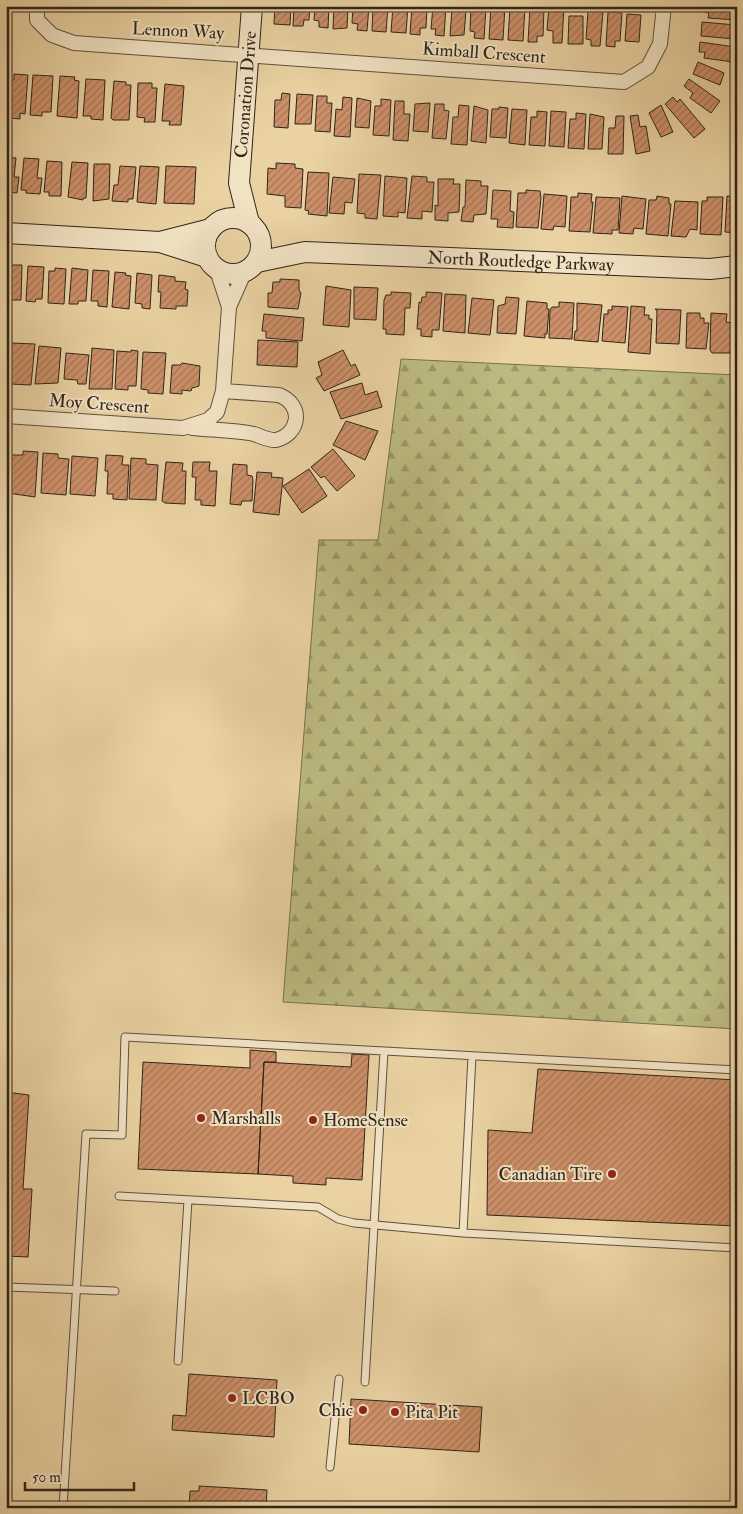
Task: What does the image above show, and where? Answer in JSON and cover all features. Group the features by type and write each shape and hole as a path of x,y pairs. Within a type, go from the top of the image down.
{"street":[{"name":"Lennon Way","path":"37,6 37,20 52,35 74,43 248,54"},
{"name":"Coronation Drive","path":"252,6 239,183 254,229"},
{"name":"Kimball Crescent","path":"248,54 624,82 648,68 660,44 664,6"},
{"name":"Coronation Drive","path":"217,224 239,183"},
{"path":"6,232 160,242 212,263 226,274 250,267 260,253 254,229 241,219 217,224 160,242"},
{"path":"212,263 205,242 217,224"},
{"name":"North Routledge Parkway","path":"254,229 306,252"},
{"name":"North Routledge Parkway","path":"250,267 306,252 710,269 737,266"},
{"name":"Moy Crescent","path":"212,263 229,307"},
{"name":"Moy Crescent","path":"189,428 208,420 217,412 224,391 229,307 250,267"},
{"name":"Moy Crescent","path":"6,416 189,428 252,434 274,440 283,436 294,425 297,413 287,398 279,395 224,391"}],"lane":[{"path":"63,1508 86,1134 122,1136 125,1037 737,1070"},
{"path":"366,1382 384,1051"},
{"path":"463,1233 472,1056"},
{"path":"119,1196 318,1207 338,1218 354,1223 463,1233 737,1248"},
{"path":"178,1361 188,1200"},
{"path":"6,1287 115,1290"},
{"path":"330,1467 339,1379"}],"green space":[{"path":"401,359 737,375 737,1029 283,1002 319,540 378,540"}],"building":[{"path":"275,6 291,6 290,25 274,24"},
{"path":"294,6 310,6 309,20 304,20 303,26 293,26"},
{"path":"315,6 329,6 328,28 319,27 319,21 314,20"},
{"path":"334,6 348,6 347,28 333,29"},
{"path":"353,6 369,6 367,31 357,30 358,24 352,23"},
{"path":"373,6 388,6 386,32 372,31"},
{"path":"393,6 408,6 406,33 391,32"},
{"path":"412,6 427,6 426,28 420,28 420,35 410,34"},
{"path":"433,6 446,6 444,36 435,35 436,29 431,29"},
{"path":"471,6 486,6 484,39 474,38 475,32 470,31"},
{"path":"491,6 505,6 503,40 489,39"},
{"path":"510,6 525,7 523,41 508,40"},
{"path":"549,6 564,6 562,43 553,43 553,31 547,30"},
{"path":"703,6 737,6 737,20 708,18 709,13 703,12"},
{"path":"530,7 544,8 543,36 537,36 537,42 528,42"},
{"path":"452,9 466,10 464,35 450,36"},
{"path":"588,11 603,12 600,46 591,46 591,40 586,39"},
{"path":"608,12 622,13 620,41 615,41 615,47 606,46"},
{"path":"627,14 641,15 639,42 625,41"},
{"path":"569,16 583,16 583,44 568,44"},
{"path":"702,22 736,25 735,39 701,36"},
{"path":"700,42 735,47 733,62 704,58 705,52 699,52"},
{"path":"698,62 724,73 720,85 693,74"},
{"path":"14,74 28,75 25,114 20,113 20,119 9,118 9,112 6,112 6,83 9,84 9,80 14,80"},
{"path":"33,75 53,76 51,112 42,112 42,116 30,115"},
{"path":"60,76 75,77 74,80 79,81 77,118 57,116"},
{"path":"86,79 105,80 103,120 91,119 91,116 83,116"},
{"path":"689,79 720,101 711,113 690,98 693,93 684,86"},
{"path":"114,81 126,82 126,85 131,85 129,120 113,120 111,118"},
{"path":"138,83 152,83 152,88 157,88 155,122 144,122 145,118 137,117"},
{"path":"165,84 184,86 181,125 169,125 170,121 162,121"},
{"path":"282,93 290,94 288,128 274,127 275,100 281,100"},
{"path":"297,94 313,95 311,124 295,124"},
{"path":"317,96 327,96 327,103 332,103 330,132 315,131"},
{"path":"343,97 352,98 350,137 334,136 336,109 342,110"},
{"path":"673,97 677,102 680,99 705,129 694,138 665,104"},
{"path":"357,98 371,101 369,128 355,127"},
{"path":"381,99 391,100 389,136 373,135 375,106 381,106"},
{"path":"395,101 404,101 404,114 410,114 408,141 393,140"},
{"path":"430,103 428,132 413,131 415,104"},
{"path":"435,104 444,104 444,110 449,111 446,139 432,138"},
{"path":"459,105 469,106 467,145 451,144 453,117 458,117"},
{"path":"661,105 673,132 661,137 649,113"},
{"path":"474,106 488,110 486,143 471,141"},
{"path":"499,107 508,108 506,138 490,137 492,109 499,109"},
{"path":"512,109 527,110 525,145 509,143"},
{"path":"537,111 547,112 545,146 529,145 531,117 537,117"},
{"path":"551,111 566,112 564,147 549,146"},
{"path":"576,113 586,114 584,149 568,148 570,119 576,119"},
{"path":"590,114 604,117 602,149 588,149"},
{"path":"638,115 640,127 646,126 650,151 636,154 630,116"},
{"path":"616,116 624,116 623,154 608,154 609,128 615,128"},
{"path":"6,157 16,158 14,177 19,177 17,193 6,192"},
{"path":"24,158 39,159 37,178 42,178 40,194 26,193 26,190 21,190"},
{"path":"47,161 62,162 61,196 49,196 49,192 44,192"},
{"path":"72,162 88,163 86,198 83,198 83,200 68,197"},
{"path":"276,163 295,164 295,168 303,169 301,208 285,207 285,196 267,194 268,168 276,169"},
{"path":"94,164 110,164 109,199 93,201"},
{"path":"120,166 136,167 133,199 128,199 128,202 112,201 114,185 118,185"},
{"path":"140,166 159,167 156,204 137,202"},
{"path":"166,166 196,167 194,204 164,203"},
{"path":"308,172 329,173 327,216 308,214 309,211 305,210"},
{"path":"359,174 381,175 377,219 365,218 365,214 357,213"},
{"path":"385,176 407,178 405,213 398,212 398,217 383,216"},
{"path":"412,176 427,177 427,182 434,182 432,212 422,211 422,219 407,218"},
{"path":"333,177 355,179 352,203 345,202 344,214 329,213"},
{"path":"438,179 454,179 453,184 460,184 459,212 448,213 448,221 435,220 435,205 438,206"},
{"path":"466,180 481,181 481,186 488,186 486,214 474,215 473,222 461,221 463,207 465,207"},
{"path":"493,190 511,191 510,211 514,212 513,228 497,227 498,219 491,219"},
{"path":"526,190 540,191 538,228 516,227 518,193 526,193"},
{"path":"578,193 592,194 590,232 569,231 571,197 578,197"},
{"path":"544,194 567,196 565,227 554,226 553,230 541,229"},
{"path":"622,196 646,199 643,229 634,228 633,234 619,233"},
{"path":"657,196 669,198 669,204 671,204 668,236 646,234 649,200 656,200"},
{"path":"727,196 737,197 737,233 725,232"},
{"path":"596,197 620,198 618,230 612,230 612,234 593,233"},
{"path":"707,197 723,197 721,235 700,234 702,201 707,201"},
{"path":"675,201 698,202 697,230 690,229 686,237 671,236"},
{"path":"12,265 22,265 21,300 6,300 6,268 12,268"},
{"path":"28,266 44,267 42,299 36,299 35,302 26,301"},
{"path":"55,268 66,269 64,304 48,303 49,271 55,271"},
{"path":"72,268 88,270 86,301 78,301 78,304 69,304"},
{"path":"93,270 109,271 107,307 98,306 98,301 91,301"},
{"path":"115,272 126,273 125,275 131,276 129,309 112,307"},
{"path":"137,273 152,275 150,309 142,308 142,304 135,303"},
{"path":"159,275 175,277 175,281 186,282 185,289 188,290 187,306 176,306 176,309 160,308 161,292 158,292"},
{"path":"280,279 299,280 299,290 301,293 298,309 268,307 268,293 272,293 273,282 280,282"},
{"path":"326,286 351,290 349,327 323,325"},
{"path":"354,287 378,288 376,320 354,319"},
{"path":"391,292 411,293 410,308 405,308 404,335 386,334 386,329 383,329 384,300 386,295 391,295"},
{"path":"426,292 442,293 439,330 432,330 432,337 421,336 421,329 417,329 419,302 421,303 422,297 426,297"},
{"path":"445,294 466,295 465,333 443,331"},
{"path":"506,297 519,298 516,334 497,333 498,306 505,304"},
{"path":"472,298 494,300 490,335 468,333"},
{"path":"527,301 547,303 547,309 549,309 545,338 524,336"},
{"path":"559,302 574,303 572,339 549,338 550,310 552,307 559,307"},
{"path":"577,303 602,305 598,342 574,340 575,331 577,331"},
{"path":"612,306 628,307 625,343 602,341 604,314 608,314 608,310 612,310"},
{"path":"631,306 645,307 644,315 649,315 649,319 652,319 650,354 628,352"},
{"path":"655,309 681,310 679,344 656,343 657,311"},
{"path":"687,313 700,313 700,318 704,318 704,323 709,323 706,349 686,348"},
{"path":"711,313 727,314 726,322 734,323 734,353 712,353 710,350"},
{"path":"264,314 304,318 302,341 266,338 266,331 262,331"},
{"path":"258,340 298,342 297,367 257,365"},
{"path":"12,343 35,344 31,385 10,384 8,381"},
{"path":"39,346 61,348 58,383 35,384"},
{"path":"92,348 114,350 112,389 89,389"},
{"path":"131,350 138,351 136,386 128,386 128,390 115,389 117,351 131,352"},
{"path":"343,350 351,366 355,364 360,375 324,391 316,378 322,375 318,362"},
{"path":"143,352 166,353 163,394 148,393 148,390 141,389"},
{"path":"66,353 89,355 86,384 78,384 77,380 64,379"},
{"path":"182,363 200,366 199,386 192,388 191,391 182,390 182,394 170,393 172,365 180,365"},
{"path":"362,383 365,395 377,391 382,407 341,419 330,392"},
{"path":"346,421 378,431 365,460 333,445"},
{"path":"333,449 355,476 337,491 324,476 321,478 311,467"},
{"path":"23,451 38,452 35,497 8,493 11,455 23,455"},
{"path":"43,453 58,454 58,458 69,459 66,495 41,493"},
{"path":"106,455 123,456 122,465 129,465 127,500 113,499 113,494 107,494 108,471 105,471"},
{"path":"72,456 98,458 95,496 70,494"},
{"path":"131,458 146,459 146,464 158,465 156,500 129,499"},
{"path":"166,462 183,463 182,471 186,471 185,504 165,503 162,501"},
{"path":"193,462 210,462 209,471 217,471 215,506 201,505 201,500 195,500 196,477 192,477"},
{"path":"233,464 247,465 247,475 252,476 253,480 252,501 242,501 241,505 230,504"},
{"path":"309,469 327,496 302,513 283,486"},
{"path":"257,472 272,473 271,477 283,478 279,515 253,512"},
{"name":"Marshalls","path":"250,1050 276,1052 276,1062 264,1062 258,1174 138,1169 143,1062 250,1068"},
{"name":"HomeSense","path":"352,1054 369,1055 362,1180 326,1178 326,1185 293,1183 293,1176 258,1174 264,1062 351,1067"},
{"name":"Canadian Tire","path":"538,1069 737,1080 737,1226 487,1215 488,1130 532,1133"},
{"path":"6,1092 29,1095 23,1189 32,1189 28,1257 6,1256"},
{"name":"LCBO","path":"189,1374 277,1380 274,1437 172,1430 173,1415 186,1416"},
{"path":"351,1399 482,1407 479,1452 349,1444"},
{"path":"199,1486 267,1490 266,1508 189,1508 190,1491 199,1491"}],"place":[{"name":"Marshalls","path":"201,1118"},
{"name":"HomeSense","path":"313,1120"},
{"name":"Canadian Tire","path":"612,1174"},
{"name":"LCBO","path":"232,1398"},
{"name":"Chic","path":"363,1410"},
{"name":"Pita Pit","path":"395,1412"}]}
